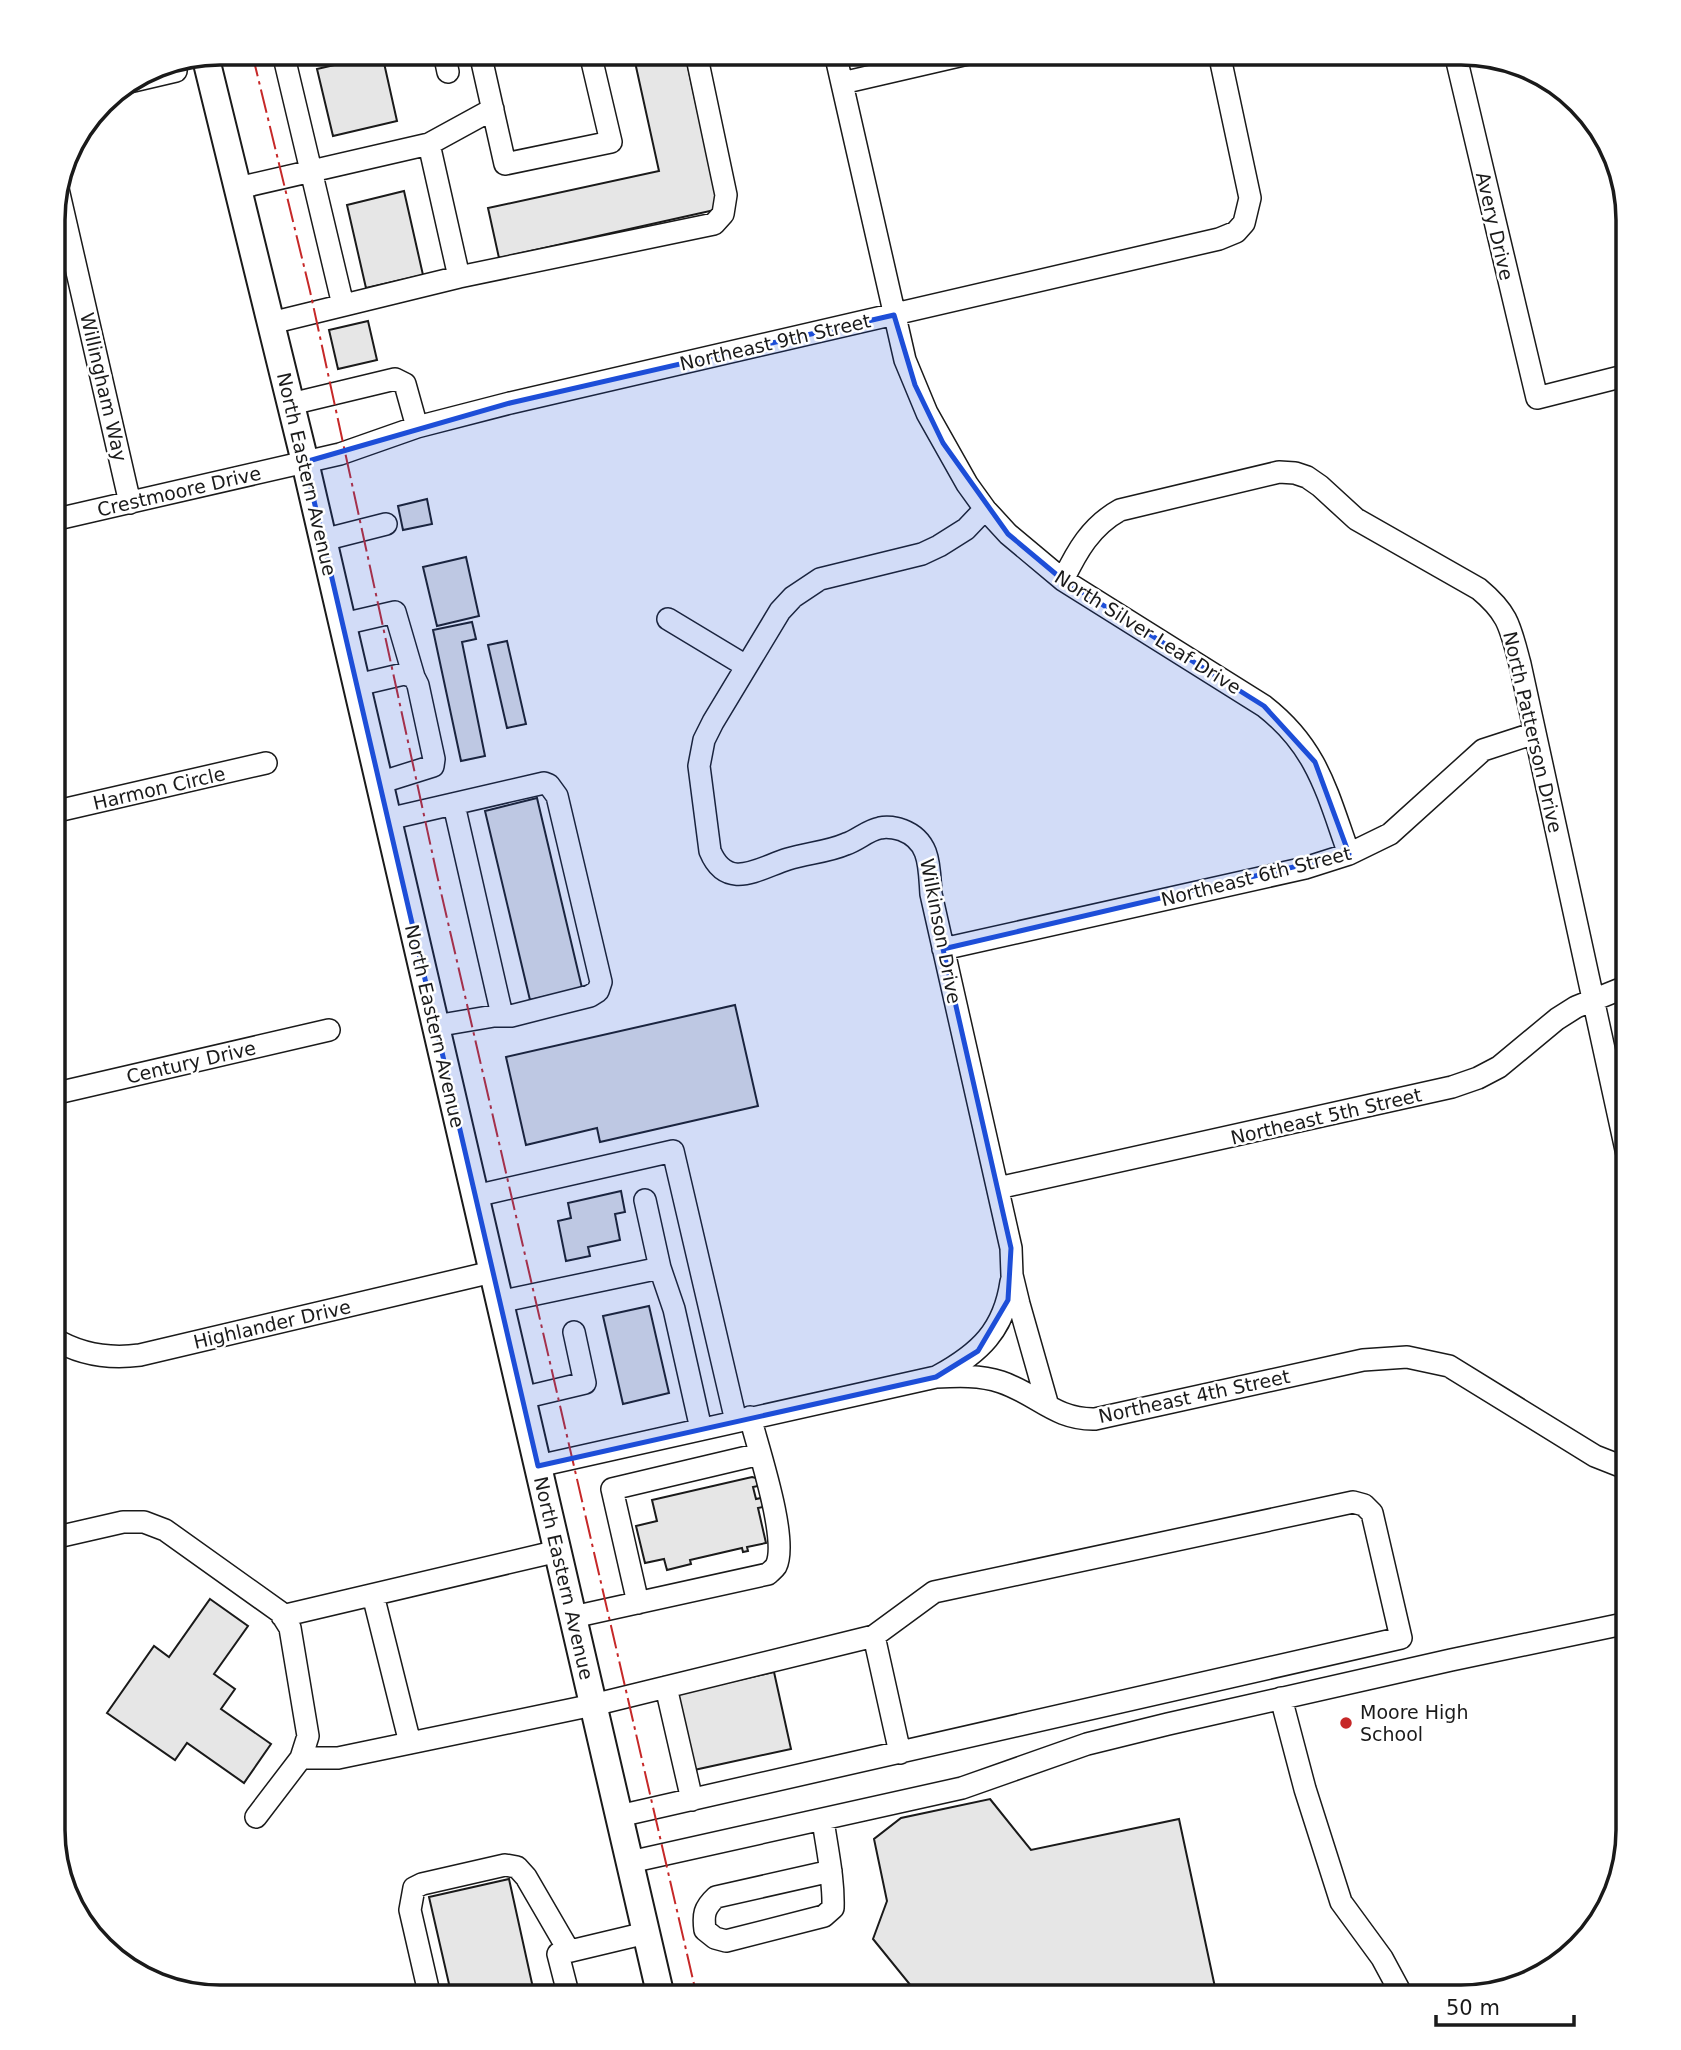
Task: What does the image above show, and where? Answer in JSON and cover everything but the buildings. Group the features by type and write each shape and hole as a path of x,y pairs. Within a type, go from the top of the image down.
{"main road":[{"name":"North Eastern Avenue","path":"208,66 305,462 658,1985"}],"street":[{"path":"286,65 343,305"},
{"path":"483,65 505,164 611,142 593,65"},
{"path":"271,323 459,277 714,224 723,214 726,195 699,65"},
{"name":"North Silver Leaf Drive","path":"838,65 905,360 943,443 985,509 1009,534 1063,580 1277,716 1315,762 1349,855"},
{"path":"842,83 920,65"},
{"name":"Northeast 9th Street","path":"305,462 340,454 417,427 510,403 1220,239 1236,232 1244,223 1250,198 1222,65"},
{"name":"Avery Drive","path":"1458,65 1537,398 1616,378"},
{"path":"237,188 429,144 493,109"},
{"path":"429,144 459,277"},
{"name":"Willingham Way","path":"65,259 130,503"},
{"path":"291,404 395,379 405,384 417,427"},
{"name":"Crestmoore Drive","path":"65,517 305,462"},
{"name":"North Patterson Drive","path":"1063,580 1077,551 1106,518 1120,510 1279,472 1295,473 1320,486 1356,519 1479,589 1496,603 1506,616 1511,629 1616,1100"},
{"name":"Wilkinson Drive","path":"985,509 959,534 939,547 922,554 820,579 793,597 780,611 713,722 700,752 699,766 710,851 715,862 730,872 752,874 787,859 843,846 879,828 901,830 918,840 926,850 930,894 1011,1248 1012,1275 1048,1406"},
{"path":"323,540 386,524"},
{"path":"343,624 395,612 418,685 434,759 433,766 379,783"},
{"path":"668,619 746,666"},
{"path":"357,685 404,674 414,677"},
{"name":"Northeast 6th Street","path":"943,949 1305,868 1349,855 1390,834 1483,750 1535,733"},
{"name":"Harmon Circle","path":"65,809 266,763"},
{"path":"388,819 454,806 544,783 554,790 601,982 598,991 590,996 511,1016 502,1015 435,1026"},
{"path":"454,806 502,1015"},
{"name":"Northeast 5th Street","path":"998,1188 1452,1087 1499,1067 1557,1019 1594,999 1616,991"},
{"name":"Century Drive","path":"65,1091 329,1030"},
{"path":"475,1196 673,1151 743,1419 760,1454 778,1524 776,1565 768,1574 573,1617"},
{"path":"645,1200 660,1268 674,1309 701,1429"},
{"path":"499,1302 660,1268"},
{"name":"Highlander Drive","path":"65,1344 100,1356 140,1355 492,1272"},
{"path":"936,1377 978,1351 990,1336 1008,1300 1012,1275"},
{"path":"522,1398 585,1383 574,1332"},
{"name":"Northeast 4th Street","path":"538,1466 936,1377 986,1378 1017,1388 1062,1415 1095,1419 1363,1360 1407,1357 1449,1366 1595,1456 1616,1464"},
{"path":"638,1603 612,1489 760,1454"},
{"path":"301,1758 338,1758 593,1705 874,1636 934,1592 1353,1503 1364,1506 1372,1513 1401,1638 619,1815"},
{"path":"65,1535 123,1522 144,1522 165,1530 280,1612 289,1628 308,1736 301,1758 256,1818"},
{"path":"282,1616 558,1551"},
{"path":"373,1595 410,1743"},
{"path":"629,1862 962,1788 1087,1744 1281,1698 1616,1626"},
{"path":"874,1636 900,1753"},
{"path":"666,1687 692,1800"},
{"path":"1281,1698 1305,1789 1341,1902 1382,1958 1397,1985"},
{"path":"823,1820 831,1871 834,1908 824,1916 726,1941 715,1938 705,1930 703,1915 716,1897 831,1871"},
{"path":"427,1985 411,1910 414,1888 422,1884 505,1865 517,1867 526,1877 569,1951"},
{"path":"566,1985 558,1954 646,1933"}],"highlighted area":[{"path":"894,315 915,385 943,443 1008,534 1063,580 1264,706 1315,762 1349,854 943,949 1011,1248 1008,1300 978,1351 936,1377 538,1466 305,462 510,403"}],"power":[{"path":"255,65 310,291 437,875 694,1985"}],"place":[{"name":"Moore High School","path":"1346,1723"}]}
